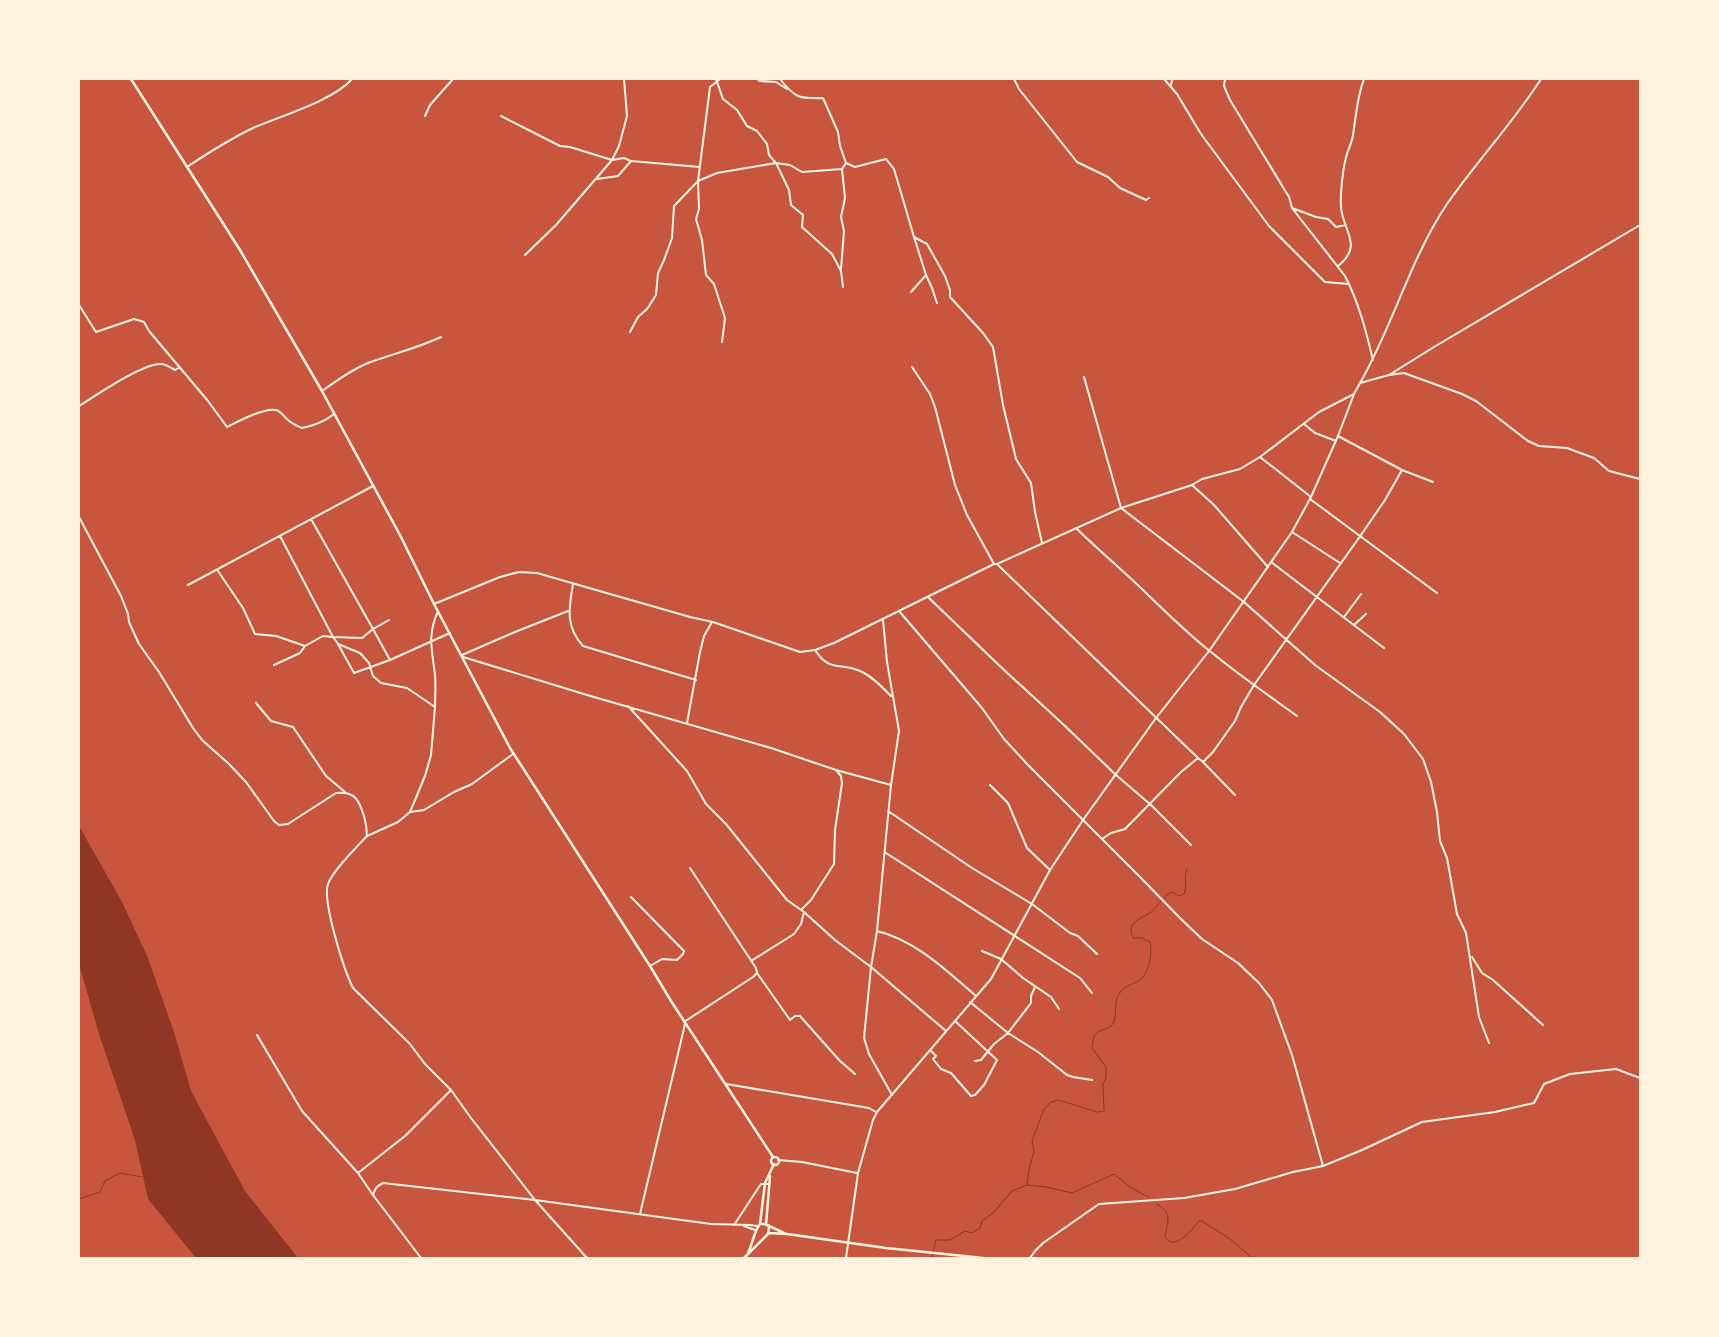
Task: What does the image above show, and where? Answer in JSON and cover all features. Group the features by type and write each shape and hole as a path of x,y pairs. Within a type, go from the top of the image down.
{"main road":[{"path":"131,79 240,250 322,392 514,754 724,1084 773,1157 777,1158 778,1163 774,1164 765,1183 757,1228 748,1253"},
{"path":"773,1157 771,1161 774,1164"},
{"path":"768,1233 770,1175"},
{"path":"763,1196 768,1197"},
{"path":"757,1228 767,1226 787,1234"},
{"path":"757,1228 759,1236 765,1236"},
{"path":"744,1258 768,1233 942,1255 984,1258"}],"street":[{"path":"187,167 253,128 326,98 348,84 352,79"},
{"path":"426,116 430,105 453,79"},
{"path":"525,255 556,225 612,160 619,146 627,116 624,79"},
{"path":"720,79 716,80 710,87 698,181 699,209 696,219 702,240 706,275 714,284 725,318 722,342"},
{"path":"757,79 760,81 776,82 803,99 823,98 838,132 840,146 846,163"},
{"path":"780,79 789,90"},
{"path":"1014,79 1077,162 1108,177 1120,188 1146,200 1149,198"},
{"path":"1164,79 1172,86 1201,134 1269,226 1325,282 1349,284"},
{"path":"1172,79 1172,86"},
{"path":"1225,79 1224,86 1230,100 1289,197 1292,208 1338,266 1349,284 1362,317 1373,360"},
{"path":"1338,266 1344,261 1351,247 1351,237 1341,207 1343,176 1347,154 1353,138 1359,96 1364,79"},
{"path":"846,1258 858,1173 877,1112 991,978 1050,870 1083,820 1156,718 1209,651 1292,532 1336,442 1354,394 1373,360 1421,251 1447,205 1528,99 1541,79"},
{"path":"716,80 723,99 737,110 747,126 758,131 767,144 769,155 776,163 789,190 791,206 803,215 802,227 832,254 841,271"},
{"path":"501,116 560,146 570,147 612,160 624,158 630,161 700,167"},
{"path":"846,163 855,166 886,159 894,168 926,275 937,303"},
{"path":"597,179 618,176 630,161"},
{"path":"630,332 638,317 647,309 656,295 658,273 672,238 674,206 698,181 717,173 776,163 790,165 802,172 842,169"},
{"path":"843,287 841,271 844,231 841,217 845,198 842,169 846,163"},
{"path":"1292,208 1316,217 1328,219 1336,227 1346,225"},
{"path":"1389,375 1434,346 1640,226"},
{"path":"914,237 926,244 945,276 950,290 950,297 994,348 1003,404 1016,459 1031,483 1042,543"},
{"path":"911,292 926,275"},
{"path":"79,305 96,332 134,319 144,322 149,331 208,401 226,427 258,413 271,410 276,410 302,428 327,420 334,414"},
{"path":"322,392 341,378 368,363 427,344 441,337"},
{"path":"79,406 147,366 164,363 175,370 180,367"},
{"path":"912,367 930,394 935,407 955,485 967,515 996,564 1142,703 1235,795"},
{"path":"1360,383 1404,373 1417,376 1476,401 1528,441 1538,446 1567,448 1594,458 1609,471 1640,479"},
{"path":"1084,376 1121,508 1244,602 1315,665 1393,723 1423,759 1431,782 1440,840 1447,858 1457,914 1466,933 1471,955 1479,1017 1489,1043"},
{"path":"434,604 500,577 519,572 537,573 713,622 800,652 815,650 834,644 929,598 951,584 1121,508 1202,479 1240,469 1260,457 1319,412 1354,394"},
{"path":"1304,424 1315,433 1336,442"},
{"path":"1338,436 1402,470 1433,482"},
{"path":"1260,457 1310,498 1437,592"},
{"path":"1203,762 1213,752 1235,721 1254,685 1361,536 1402,470"},
{"path":"1192,484 1214,505 1268,567"},
{"path":"188,585 218,571 373,486"},
{"path":"79,517 121,596 128,614 128,622 139,644 202,740 246,782 274,821 279,825 288,824 336,793 345,792"},
{"path":"311,519 390,660"},
{"path":"1076,528 1157,605 1172,616 1209,651 1297,716"},
{"path":"1292,532 1341,564"},
{"path":"280,536 354,673 390,660 450,633"},
{"path":"1271,562 1384,648"},
{"path":"218,571 243,608 255,634 276,636 305,646"},
{"path":"573,584 569,611 572,630 583,646 696,680"},
{"path":"1344,617 1361,594"},
{"path":"1352,596 1356,600"},
{"path":"929,598 1116,775 1151,805 1191,845"},
{"path":"438,611 432,624 430,642 435,676 435,707 431,755 425,776 410,812 398,822 366,836 334,875 328,885 329,912 347,977 353,988 410,1044 425,1064 452,1090 471,1118 535,1200 587,1258"},
{"path":"462,656 515,632 569,611"},
{"path":"899,612 982,708 1004,739 1157,896 1202,939 1238,963 1259,983 1272,1000 1279,1015 1300,1080 1323,1166"},
{"path":"1354,625 1366,614"},
{"path":"274,665 300,653 305,646 324,636 362,638 388,620"},
{"path":"883,620 899,731 891,785 877,931 864,1030 865,1046 892,1095"},
{"path":"688,723 704,636 713,622"},
{"path":"338,644 360,653 369,663 373,676 381,683 407,688 435,707"},
{"path":"815,650 830,665 861,671 893,697"},
{"path":"462,656 891,785"},
{"path":"256,703 271,721 293,727 326,776 359,802 367,828 366,836"},
{"path":"628,706 687,771 706,804 726,824 780,893 946,1031"},
{"path":"410,812 424,810 454,792 472,784 514,754"},
{"path":"1102,839 1126,828 1198,758"},
{"path":"801,910 834,864 835,830 842,783 841,776 836,770"},
{"path":"990,785 1008,803 1027,848 1050,870"},
{"path":"888,812 972,868 1032,904 1070,933 1078,936 1097,954"},
{"path":"885,852 1080,978 1092,993"},
{"path":"690,868 790,1020 794,1016 800,1016 840,1061 856,1074"},
{"path":"631,897 684,951 684,954 677,960 662,959 650,966"},
{"path":"751,961 794,934 801,924 804,912"},
{"path":"877,931 893,934 905,941 976,996"},
{"path":"982,951 1001,959 1035,987 1051,997 1059,1009"},
{"path":"1471,955 1482,973 1493,980 1543,1025"},
{"path":"640,1214 685,1023 753,977 757,972"},
{"path":"975,1060 981,1060 1008,1033 1031,1003 1031,996 1035,987"},
{"path":"970,1002 1008,1033 1038,1052 1067,1075 1072,1078 1092,1080"},
{"path":"930,1050 936,1056 933,1059 937,1065 951,1073 973,1096 984,1085 997,1060 955,1021"},
{"path":"257,1035 302,1111 358,1173 421,1258"},
{"path":"1030,1258 1043,1243 1099,1204 1184,1198 1235,1189 1293,1172 1323,1166 1422,1122 1495,1112 1534,1103 1544,1084 1570,1074 1616,1069 1640,1078"},
{"path":"724,1084 869,1108 877,1112"},
{"path":"358,1173 405,1136 452,1090"},
{"path":"778,1160 802,1162 858,1173"},
{"path":"373,1195 374,1189 383,1183 535,1200 711,1224 750,1225 757,1228"},
{"path":"734,1225 760,1184 770,1184"}],"shaded area":[{"path":"79,826 122,902 148,958 175,1035 191,1091 245,1191 298,1258 196,1258 148,1199 135,1140 99,1034 79,964"}],"waterway":[{"path":"932,1258 936,1240 950,1240 965,1231 972,1233 980,1228 982,1221 994,1212 1012,1191 1027,1185 1034,1152 1032,1141 1044,1109 1051,1102 1059,1100 1097,1112 1104,1111 1103,1084 1106,1078 1106,1067 1092,1048 1094,1037 1099,1031 1113,1024 1117,997 1124,988 1144,976 1150,961 1150,942 1142,938 1133,938 1132,926 1137,920 1151,912 1168,894 1172,892 1179,896 1184,894 1187,869"},
{"path":"79,1199 100,1192 105,1181 120,1173 142,1177"},
{"path":"1027,1185 1072,1193 1114,1174 1130,1187 1150,1198"},
{"path":"1156,1204 1162,1207 1167,1214 1168,1222 1165,1237 1169,1241 1178,1241 1183,1238 1199,1221 1202,1221 1230,1239 1252,1258"}]}
